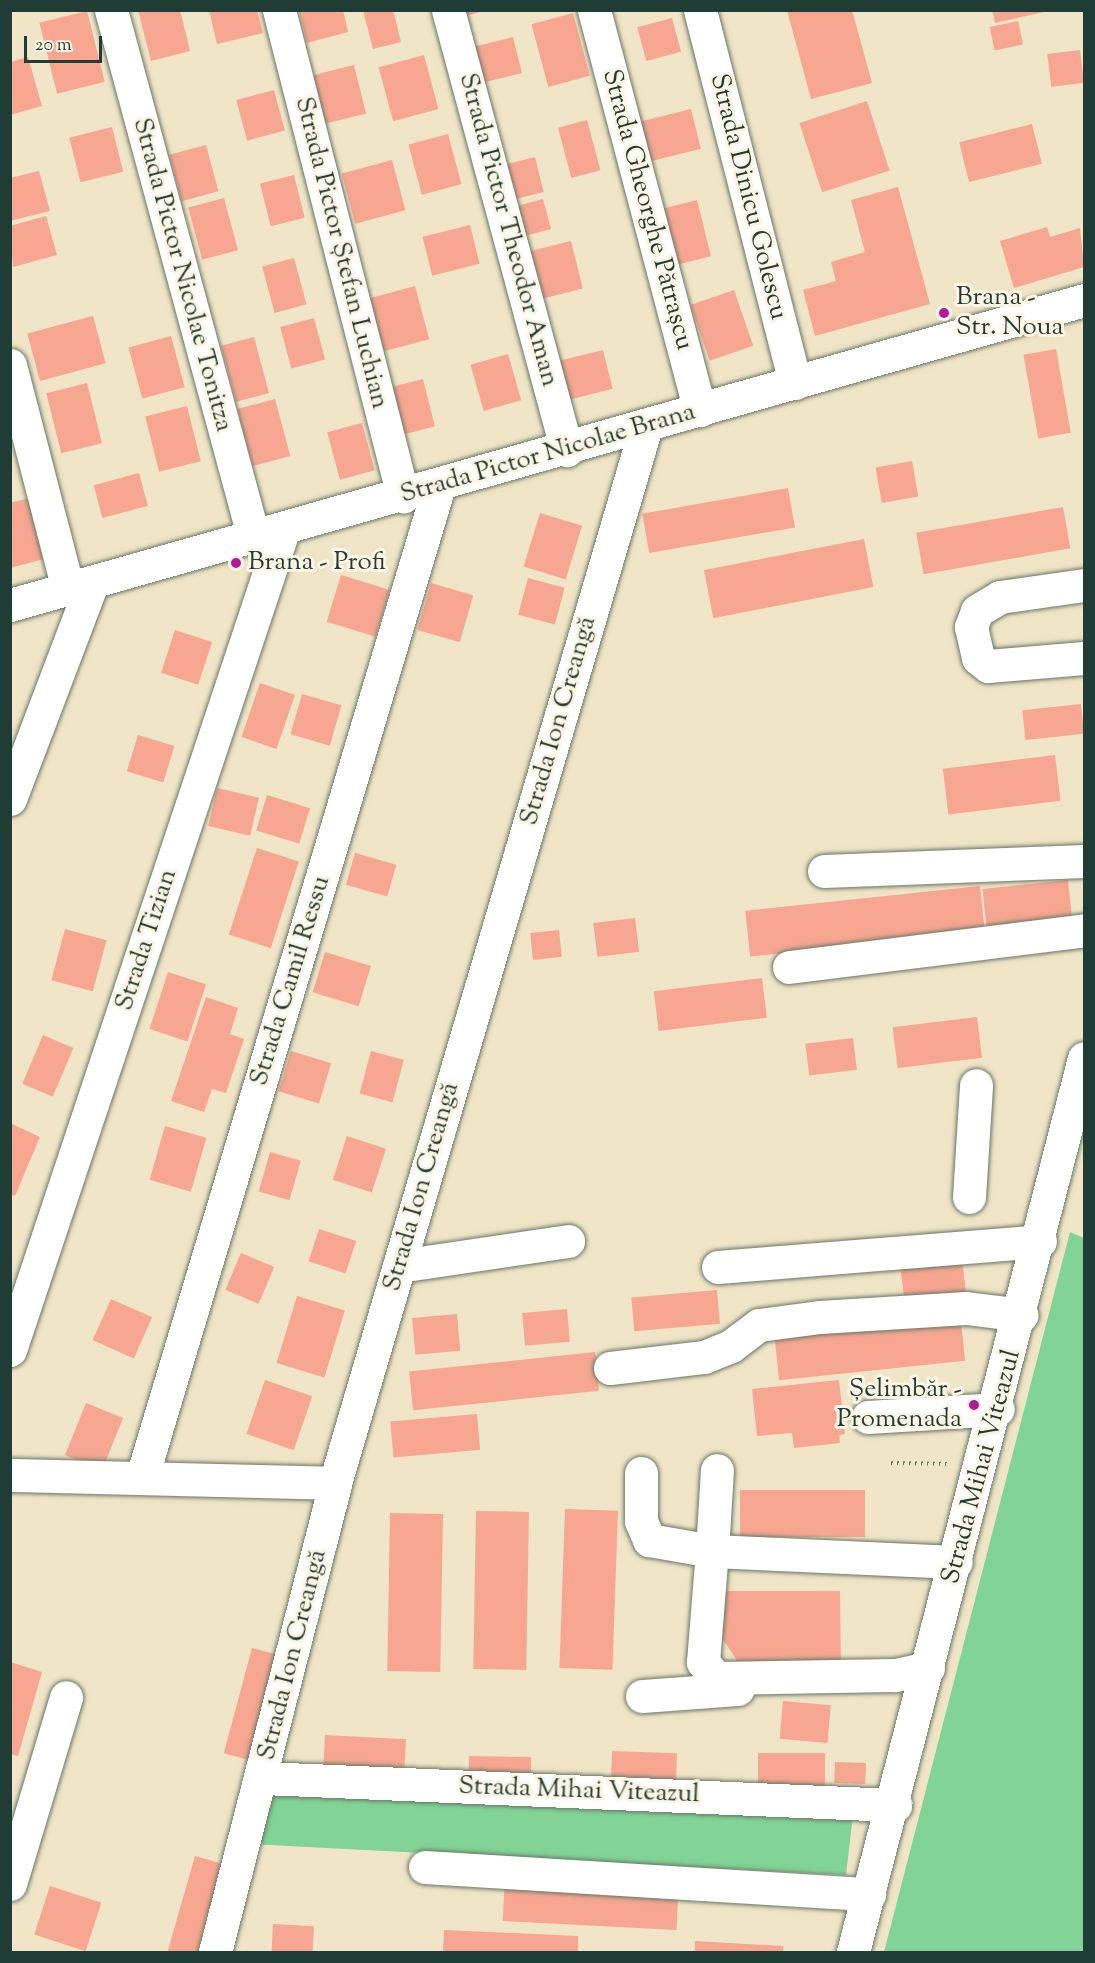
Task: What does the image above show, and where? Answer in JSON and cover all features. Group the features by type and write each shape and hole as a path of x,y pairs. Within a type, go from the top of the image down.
{"street":[{"name":"Strada Pictor Nicolae Tonitza","path":"111,10 268,535"},
{"name":"Strada Pictor Ștefan Luchian","path":"279,10 403,496"},
{"name":"Strada Pictor Theodor Aman","path":"448,10 567,450"},
{"name":"Strada Gheorghe Pătrașcu","path":"594,10 700,410"},
{"name":"Strada Dinicu Golescu","path":"700,10 795,383"},
{"name":"Strada Pictor Nicolae Brana","path":"10,605 268,535 1084,300"},
{"path":"10,365 80,586 10,799"},
{"name":"Strada Ion Creangă","path":"215,1953 262,1778 335,1483 646,426"},
{"name":"Strada Camil Ressu","path":"142,1477 439,486"},
{"name":"Strada Tizian","path":"10,1350 268,535"},
{"path":"1084,585 1000,597 977,612 970,627 978,658 988,666 1084,658"},
{"path":"824,871 1084,861"},
{"path":"789,967 1084,930"},
{"name":"Strada Mihai Viteazul","path":"853,1953 895,1804 920,1699 998,1409 1040,1240 1081,1094 1084,1058"},
{"path":"969,1197 976,1084"},
{"path":"718,1267 1040,1240"},
{"path":"399,1266 568,1241"},
{"path":"610,1368 704,1357 731,1346 759,1325 820,1317 966,1308 1022,1315"},
{"path":"868,1416 998,1409"},
{"path":"717,1470 703,1662 716,1678 894,1675 928,1668"},
{"path":"641,1473 641,1521 649,1540 712,1551 956,1562"},
{"path":"10,1475 335,1483"},
{"path":"642,1696 736,1689 920,1699"},
{"path":"10,1884 66,1697"},
{"name":"Strada Mihai Viteazul","path":"262,1778 895,1804"},
{"path":"424,1867 869,1894"}],"path":[{"path":"891,1464 982,1464"}],"green space":[{"path":"1070,1232 1084,1238 1084,1952 884,1952"},
{"path":"268,1786 854,1806 846,1875 251,1844"}],"building":[{"path":"138,10 180,10 190,51 151,61"},
{"path":"209,10 257,10 263,33 217,44"},
{"path":"299,10 343,10 348,32 307,43"},
{"path":"363,10 393,10 401,42 373,49"},
{"path":"460,10 484,10 484,11 462,17"},
{"path":"787,10 852,10 872,83 811,99"},
{"path":"992,10 1049,10 1049,11 995,23"},
{"path":"87,11 105,82 57,94 39,23"},
{"path":"573,13 590,76 548,87 531,24"},
{"path":"672,18 681,52 646,61 637,27"},
{"path":"1018,21 1023,44 995,51 990,27"},
{"path":"513,37 522,73 483,83 474,47"},
{"path":"1080,50 1084,83 1051,87 1047,54"},
{"path":"424,55 438,109 393,121 379,67"},
{"path":"28,57 42,106 10,115 10,62"},
{"path":"354,65 366,114 325,124 313,75"},
{"path":"274,90 285,131 247,141 236,100"},
{"path":"867,101 890,170 822,192 799,123"},
{"path":"691,109 701,149 646,163 636,123"},
{"path":"587,120 600,170 571,178 558,128"},
{"path":"1032,124 1042,164 969,182 959,142"},
{"path":"112,127 123,172 80,182 69,138"},
{"path":"448,134 461,184 422,195 408,145"},
{"path":"206,145 218,191 182,201 169,155"},
{"path":"535,157 544,192 511,200 502,165"},
{"path":"392,160 405,210 355,224 342,173"},
{"path":"39,171 50,211 10,221 10,178"},
{"path":"294,175 305,218 271,226 260,183"},
{"path":"898,187 930,304 815,336 803,290 836,281 831,262 865,252 851,200"},
{"path":"224,198 238,250 202,260 188,208"},
{"path":"543,199 551,229 521,237 513,207"},
{"path":"697,200 711,256 676,265 662,209"},
{"path":"46,216 57,255 13,267 10,226"},
{"path":"470,225 480,264 432,276 422,237"},
{"path":"1047,227 1050,237 1080,228 1084,267 1014,288 1000,241"},
{"path":"571,241 583,289 536,300 524,253"},
{"path":"294,258 306,304 275,313 262,267"},
{"path":"415,286 429,339 384,351 370,298"},
{"path":"734,290 753,346 710,361 691,305"},
{"path":"93,316 106,363 40,381 27,334"},
{"path":"314,318 325,360 291,369 280,327"},
{"path":"171,336 185,387 142,399 128,347"},
{"path":"254,337 269,393 236,402 221,346"},
{"path":"1056,349 1071,433 1038,438 1024,355"},
{"path":"603,350 613,389 564,401 554,362"},
{"path":"508,354 521,400 484,411 471,365"},
{"path":"423,379 435,427 402,435 390,387"},
{"path":"87,383 102,443 61,453 46,393"},
{"path":"275,399 290,456 253,466 237,409"},
{"path":"187,406 201,461 159,472 145,416"},
{"path":"362,423 375,470 340,480 327,432"},
{"path":"912,461 918,496 882,503 876,467"},
{"path":"139,473 148,506 102,518 94,485"},
{"path":"788,488 795,527 649,553 642,514"},
{"path":"29,498 44,559 10,568 10,503"},
{"path":"1063,507 1070,548 924,574 916,533"},
{"path":"540,513 582,526 566,579 524,567"},
{"path":"864,539 873,587 713,618 704,570"},
{"path":"341,575 390,590 375,637 327,622"},
{"path":"528,578 565,588 555,625 518,615"},
{"path":"431,583 473,595 460,642 417,630"},
{"path":"175,630 212,642 198,685 161,673"},
{"path":"260,683 295,695 276,749 241,737"},
{"path":"302,694 341,705 330,746 290,734"},
{"path":"1081,704 1084,734 1025,740 1022,710"},
{"path":"138,735 174,746 163,782 127,771"},
{"path":"1055,755 1061,801 948,814 943,769"},
{"path":"217,788 259,798 250,836 208,826"},
{"path":"267,795 310,808 299,844 256,830"},
{"path":"257,848 299,862 271,948 229,935"},
{"path":"355,853 396,865 387,897 346,885"},
{"path":"1068,880 1072,920 987,929 982,889"},
{"path":"980,886 985,932 750,956 745,911"},
{"path":"635,918 639,952 597,957 593,923"},
{"path":"65,929 107,940 93,991 51,980"},
{"path":"559,930 562,957 533,960 530,933"},
{"path":"325,952 371,966 359,1006 313,992"},
{"path":"168,972 206,984 188,1041 149,1029"},
{"path":"762,978 767,1018 659,1031 654,991"},
{"path":"206,997 238,1008 230,1034 244,1039 226,1093 212,1089 204,1112 171,1101"},
{"path":"977,1017 982,1058 898,1068 893,1027"},
{"path":"43,1035 73,1048 53,1097 22,1084"},
{"path":"853,1038 857,1070 809,1076 805,1044"},
{"path":"291,1051 331,1063 319,1103 279,1091"},
{"path":"371,1051 404,1060 392,1102 360,1094"},
{"path":"10,1123 40,1137 15,1196 10,1194"},
{"path":"165,1126 206,1138 191,1192 150,1180"},
{"path":"347,1136 386,1149 372,1192 333,1180"},
{"path":"270,1152 301,1161 289,1200 259,1191"},
{"path":"319,1229 356,1241 346,1273 308,1261"},
{"path":"241,1253 274,1267 259,1304 225,1290"},
{"path":"962,1260 967,1302 906,1309 900,1268"},
{"path":"717,1290 720,1324 634,1331 631,1297"},
{"path":"297,1296 345,1311 324,1378 277,1363"},
{"path":"111,1299 152,1317 134,1358 93,1340"},
{"path":"567,1309 570,1342 525,1346 522,1313"},
{"path":"960,1312 965,1361 779,1380 774,1332"},
{"path":"457,1314 460,1351 415,1355 412,1318"},
{"path":"595,1352 599,1391 413,1410 409,1372"},
{"path":"265,1380 312,1396 294,1450 246,1434"},
{"path":"839,1380 845,1434 839,1435 840,1443 794,1448 792,1433 757,1436 752,1389"},
{"path":"86,1403 123,1418 102,1470 65,1455"},
{"path":"477,1414 480,1450 393,1457 390,1422"},
{"path":"740,1490 865,1490 865,1537 740,1537"},
{"path":"565,1509 618,1511 612,1670 559,1668"},
{"path":"476,1511 529,1512 526,1670 473,1669"},
{"path":"390,1513 443,1514 440,1672 387,1671"},
{"path":"724,1591 840,1591 841,1671 737,1671 736,1659 720,1635"},
{"path":"252,1648 285,1657 257,1762 224,1753"},
{"path":"10,1662 42,1672 18,1756 10,1754"},
{"path":"783,1701 831,1705 828,1743 780,1739"},
{"path":"325,1735 406,1739 404,1779 323,1775"},
{"path":"612,1751 677,1753 676,1789 611,1787"},
{"path":"758,1753 825,1753 825,1791 758,1791"},
{"path":"469,1756 531,1757 531,1784 469,1783"},
{"path":"835,1762 866,1763 865,1784 834,1783"},
{"path":"195,1856 223,1864 198,1952 167,1952"},
{"path":"505,1877 679,1886 676,1930 503,1921"},
{"path":"50,1886 101,1903 86,1951 34,1935"},
{"path":"273,1924 314,1926 313,1952 272,1952"},
{"path":"444,1930 578,1936 578,1952 443,1952"},
{"path":"695,1941 783,1946 783,1952 695,1952"}],"place":[{"name":"Brana - Str. Noua","path":"944,313"},
{"name":"Brana - Profi","path":"236,563"},
{"name":"Șelimbăr - Promenada","path":"974,1405"}]}
